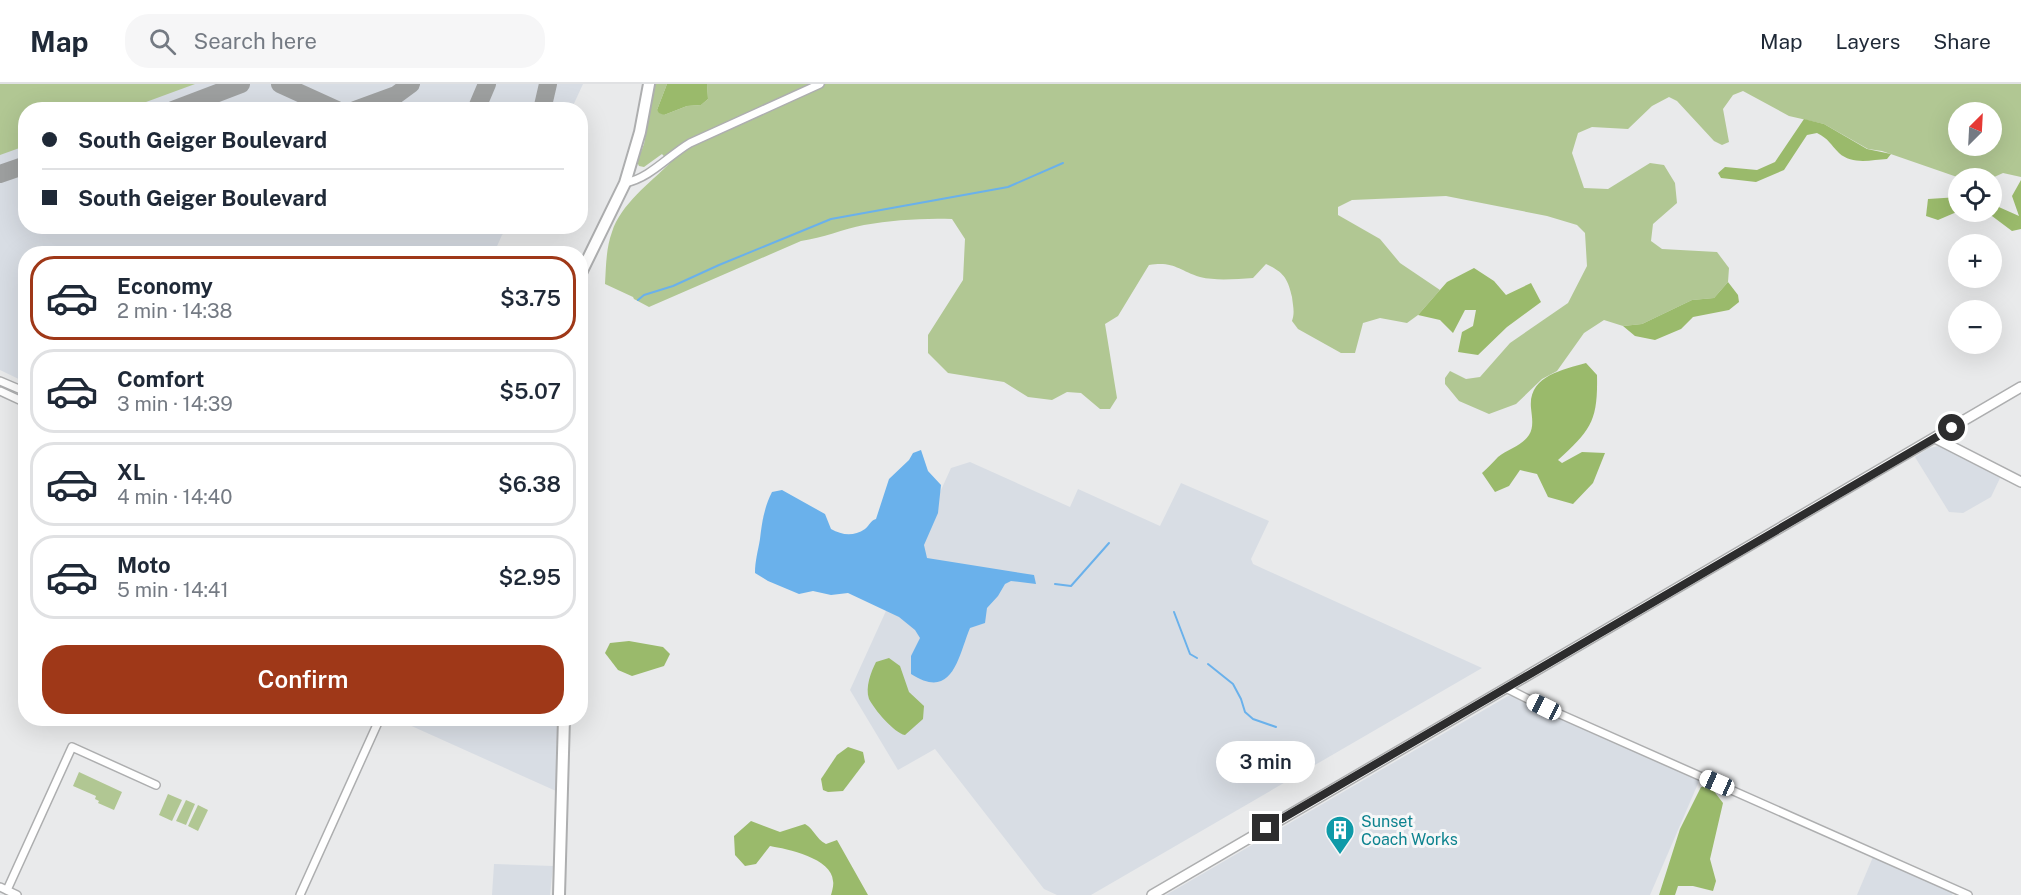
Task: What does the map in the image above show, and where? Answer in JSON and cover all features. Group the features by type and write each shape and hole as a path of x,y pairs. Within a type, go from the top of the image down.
{"main road":[{"path":"588,259 625,183 640,132 649,84"},
{"path":"558,894 564,726"}],"street":[{"path":"625,183 647,174 690,143 820,84"},
{"path":"0,381 18,389"},
{"path":"1152,895 2021,387"},
{"path":"0,391 18,399"},
{"path":"1935,438 2021,482"},
{"path":"1506,688 1544,707 1968,895"},
{"path":"300,895 376,726"},
{"path":"17,895 3,889 72,747 156,785"}],"shaded area":[{"path":"0,84 583,84 575,102 18,102 18,234 503,234 497,246 18,246 18,379 0,370"},
{"path":"1939,446 2001,476 1991,497 1963,513 1949,512 1915,457 1929,448"},
{"path":"970,462 1070,507 1078,489 1160,526 1181,483 1269,521 1251,559 1253,564 1482,668 1091,895 1057,895 1044,889 935,749 898,770 850,690 951,468"},
{"path":"1508,696 1514,696 1700,779 1650,895 1166,895"},
{"path":"412,726 557,726 556,791"},
{"path":"1873,857 1953,892 1952,895 1857,895"},
{"path":"494,864 553,866 550,895 492,895"}],"green space":[{"path":"0,84 195,84 146,102 18,102 18,149 0,155"},
{"path":"655,84 667,84 657,110 664,115 687,106 701,105 708,99 707,84 2021,84 2021,177 2002,173 2002,168 1948,168 1948,174 1882,151 1868,149 1824,124 1789,116 1743,91 1733,95 1723,109 1729,142 1722,145 1714,141 1677,101 1669,97 1652,106 1628,129 1592,127 1578,133 1572,153 1584,188 1608,189 1650,163 1664,165 1675,183 1677,203 1653,224 1651,241 1662,249 1717,252 1729,268 1728,282 1714,298 1692,300 1642,324 1623,326 1604,320 1584,333 1557,371 1542,379 1516,404 1489,414 1459,401 1445,384 1445,378 1450,371 1466,379 1480,377 1510,343 1568,303 1587,266 1585,233 1577,225 1547,216 1446,196 1352,200 1338,207 1338,215 1380,239 1400,263 1440,290 1418,315 1407,323 1380,318 1363,323 1355,353 1341,353 1298,329 1292,321 1293,303 1287,281 1281,273 1266,264 1253,278 1226,279 1200,277 1170,265 1149,265 1118,316 1105,324 1117,398 1110,409 1100,409 1081,393 1067,392 1052,400 1028,397 1004,382 948,373 928,353 928,335 963,280 965,239 952,219 875,223 801,241 649,307 605,284 609,244 616,222 637,194 670,163 662,154 644,167 639,166 637,162 644,144"},
{"path":"667,84 707,84 708,99 701,105 687,106 664,115 657,110"},
{"path":"1804,119 1824,124 1867,149 1891,154 1887,159 1862,161 1850,159 1844,157 1817,133 1807,135 1784,170 1756,182 1721,178 1718,173 1725,167 1757,170 1775,162"},
{"path":"2021,180 2021,229 2012,231 2000,222 2002,222 2002,208 2019,216 2012,196"},
{"path":"1948,198 1948,216 1938,220 1926,216 1928,199"},
{"path":"1474,268 1494,281 1506,295 1531,283 1541,302 1507,327 1478,355 1458,352 1462,332 1473,326 1476,310 1465,310 1453,333 1440,320 1418,315 1447,282"},
{"path":"1728,282 1738,295 1739,302 1729,310 1693,317 1681,329 1655,340 1635,336 1623,326 1642,324 1692,300 1714,298"},
{"path":"1586,363 1597,375 1594,414 1578,441 1558,460 1562,463 1582,452 1605,453 1593,483 1573,504 1548,497 1537,474 1520,470 1509,486 1495,492 1482,473 1498,457 1523,442 1531,432 1532,397 1535,388 1548,376"},
{"path":"629,641 663,647 670,654 664,666 632,676 618,670 605,653 610,643"},
{"path":"889,658 900,666 909,692 924,706 923,719 905,735 895,730 885,720 869,699 869,680 872,670 876,662"},
{"path":"848,747 863,752 865,762 843,791 823,790 821,779 837,755"},
{"path":"79,772 122,792 114,810 98,803 96,796 73,786"},
{"path":"1710,786 1723,803 1710,859 1716,881 1713,891 1693,886 1678,886 1675,895 1659,895 1680,829 1701,787"},
{"path":"168,794 182,800 172,821 159,815"},
{"path":"186,800 195,804 186,825 176,821"},
{"path":"198,805 208,810 198,831 188,826"},
{"path":"751,821 780,832 805,824 826,844 837,840 868,895 831,895 833,881 831,873 825,866 808,856 787,850 770,846 756,864 745,866 735,855 734,836"}],"water":[{"path":"921,450 928,471 941,485 938,513 924,545 927,558 1034,575 1036,584 1011,581 1005,584 987,608 985,623 970,628 952,672 945,679 936,682 925,681 911,674 911,656 920,638 915,630 899,617 848,593 831,595 813,591 799,594 755,573 764,515 772,492 782,490 825,514 831,529 835,531 843,534 856,533 865,529 876,519 889,479 909,460 913,453"}],"waterway":[{"path":"638,300 644,295 673,286 831,219 1008,187 1063,163"},
{"path":"1055,584 1071,586 1109,543"},
{"path":"1174,612 1190,654 1197,658"},
{"path":"1208,664 1233,684 1245,712 1253,719 1276,727"}],"taxiway":[{"path":"194,102 241,84"},
{"path":"280,84 319,102"},
{"path":"377,102 396,95 411,84"},
{"path":"479,102 487,84"},
{"path":"544,102 548,84"},
{"path":"0,174 18,168"}],"place":[{"name":"Sunset Coach Works","path":"1340,856"}],"route":[{"path":"1266,828 1952,428"}]}
